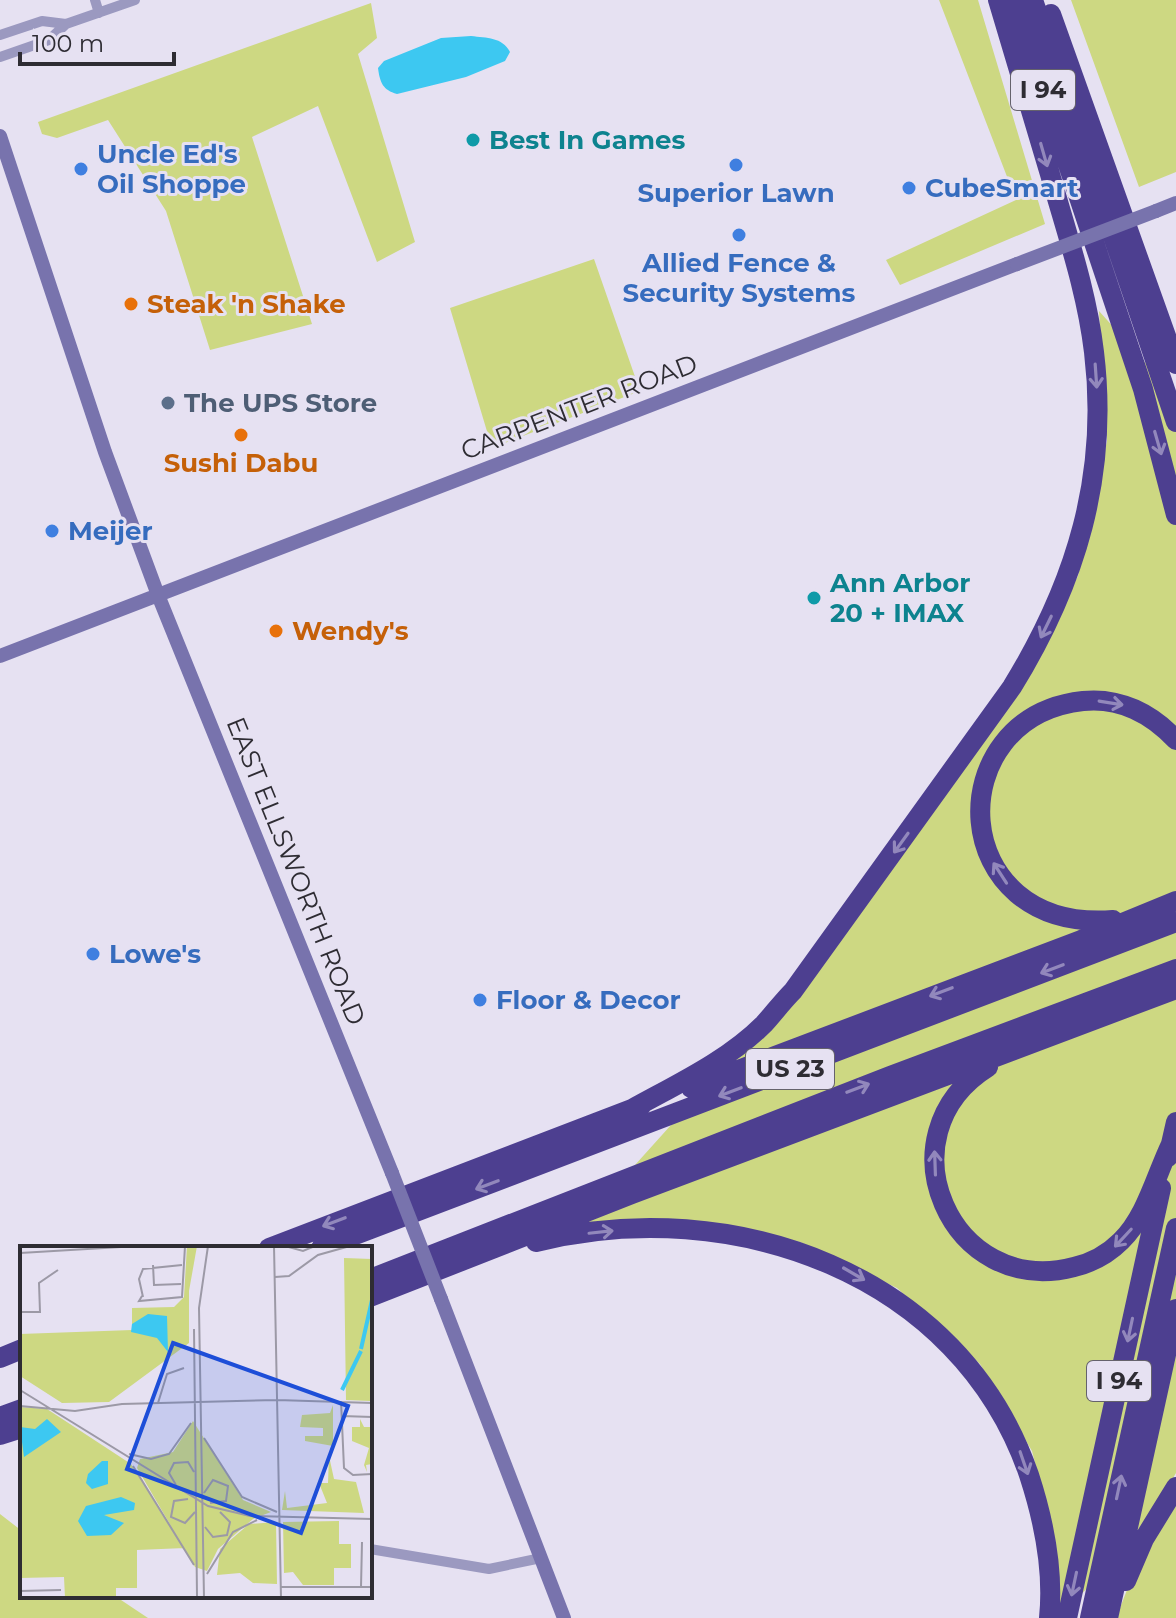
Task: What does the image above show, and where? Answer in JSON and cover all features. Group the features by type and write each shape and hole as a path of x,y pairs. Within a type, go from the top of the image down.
{"highway":[{"path":"632,1109 697,1074 730,1051 762,1025 793,991 1012,687 1062,594 1080,540 1091,491 1097,433 1094,350 1072,248 998,0"},
{"name":"I 94","path":"1013,0 1143,389 1176,515"},
{"name":"I 94","path":"1033,0 1176,422"},
{"path":"1046,0 1176,364"},
{"path":"1147,280 1176,339"},
{"path":"1174,912 1091,922 1045,913 1025,902 1006,884 988,852 980,814 984,785 993,759 1007,739 1025,722 1046,710 1091,700 1117,702 1160,723 1176,740"},
{"name":"US 23","path":"326,1246 1174,912"},
{"path":"274,1246 1141,915"},
{"path":"372,1296 1022,1047 1172,981"},
{"name":"US 23","path":"372,1278 875,1082 1172,981"},
{"path":"1022,1047 979,1072 961,1087 945,1110 935,1139 937,1189 961,1233 979,1250 1007,1265 1034,1271 1084,1265 1107,1253 1136,1223 1171,1144"},
{"name":"I 94","path":"1067,1618 1176,1122"},
{"name":"I 94","path":"1090,1618 1176,1228"},
{"path":"470,1257 585,1233 680,1230 747,1237 798,1251 839,1266 881,1290 920,1318 963,1360 995,1404 1020,1450 1038,1502 1049,1558 1049,1618"},
{"path":"1110,1618 1176,1309"},
{"path":"0,1358 20,1350"},
{"path":"0,1371 20,1363"},
{"path":"0,1417 20,1410"},
{"path":"0,1435 20,1429"},
{"path":"1110,1618 1144,1539 1176,1487"}],"main road":[{"name":"EAST ELLSWORTH ROAD","path":"0,136 105,452 158,595 392,1173 564,1618"},
{"name":"CARPENTER ROAD","path":"0,656 1176,203"}],"street":[{"path":"95,0 99,13"},
{"path":"0,57 49,40 66,24 135,0"},
{"path":"0,35 42,21 66,24"},
{"path":"372,1549 489,1569 541,1558"}],"green space":[{"path":"939,0 978,0 1045,224 900,285 886,260 1016,200"},
{"path":"1071,0 1176,0 1176,172 1139,187"},
{"path":"371,3 377,38 358,54 415,242 377,262 318,106 252,137 312,324 210,350 166,211 108,120 57,138 42,134 38,122"},
{"path":"594,259 640,391 492,448 450,308"},
{"path":"1099,311 1176,397 1176,1473 1137,1539 1058,1617 1056,1544 1032,1451 980,1364 897,1288 800,1242 698,1223 581,1225 725,1065 794,1004 1011,703 1078,576 1107,441"},
{"path":"1176,1495 1176,1618 1116,1618 1138,1562"},
{"path":"0,1514 20,1529 20,1598 118,1598 148,1618 0,1618"}],"water":[{"path":"471,36 503,43 510,52 505,61 466,77 397,94 381,82 378,68 384,61 441,38"}],"place":[{"name":"Best In Games","path":"473,140"},
{"name":"Superior Lawn","path":"736,165"},
{"name":"Uncle Ed's Oil Shoppe","path":"81,169"},
{"name":"CubeSmart","path":"909,188"},
{"name":"Allied Fence & Security Systems","path":"739,235"},
{"name":"Steak 'n Shake","path":"131,304"},
{"name":"The UPS Store","path":"168,403"},
{"name":"Sushi Dabu","path":"241,435"},
{"name":"Meijer","path":"52,531"},
{"name":"Ann Arbor 20 + IMAX","path":"814,598"},
{"name":"Wendy's","path":"276,631"},
{"name":"Lowe's","path":"93,954"},
{"name":"Floor & Decor","path":"480,1000"}]}
